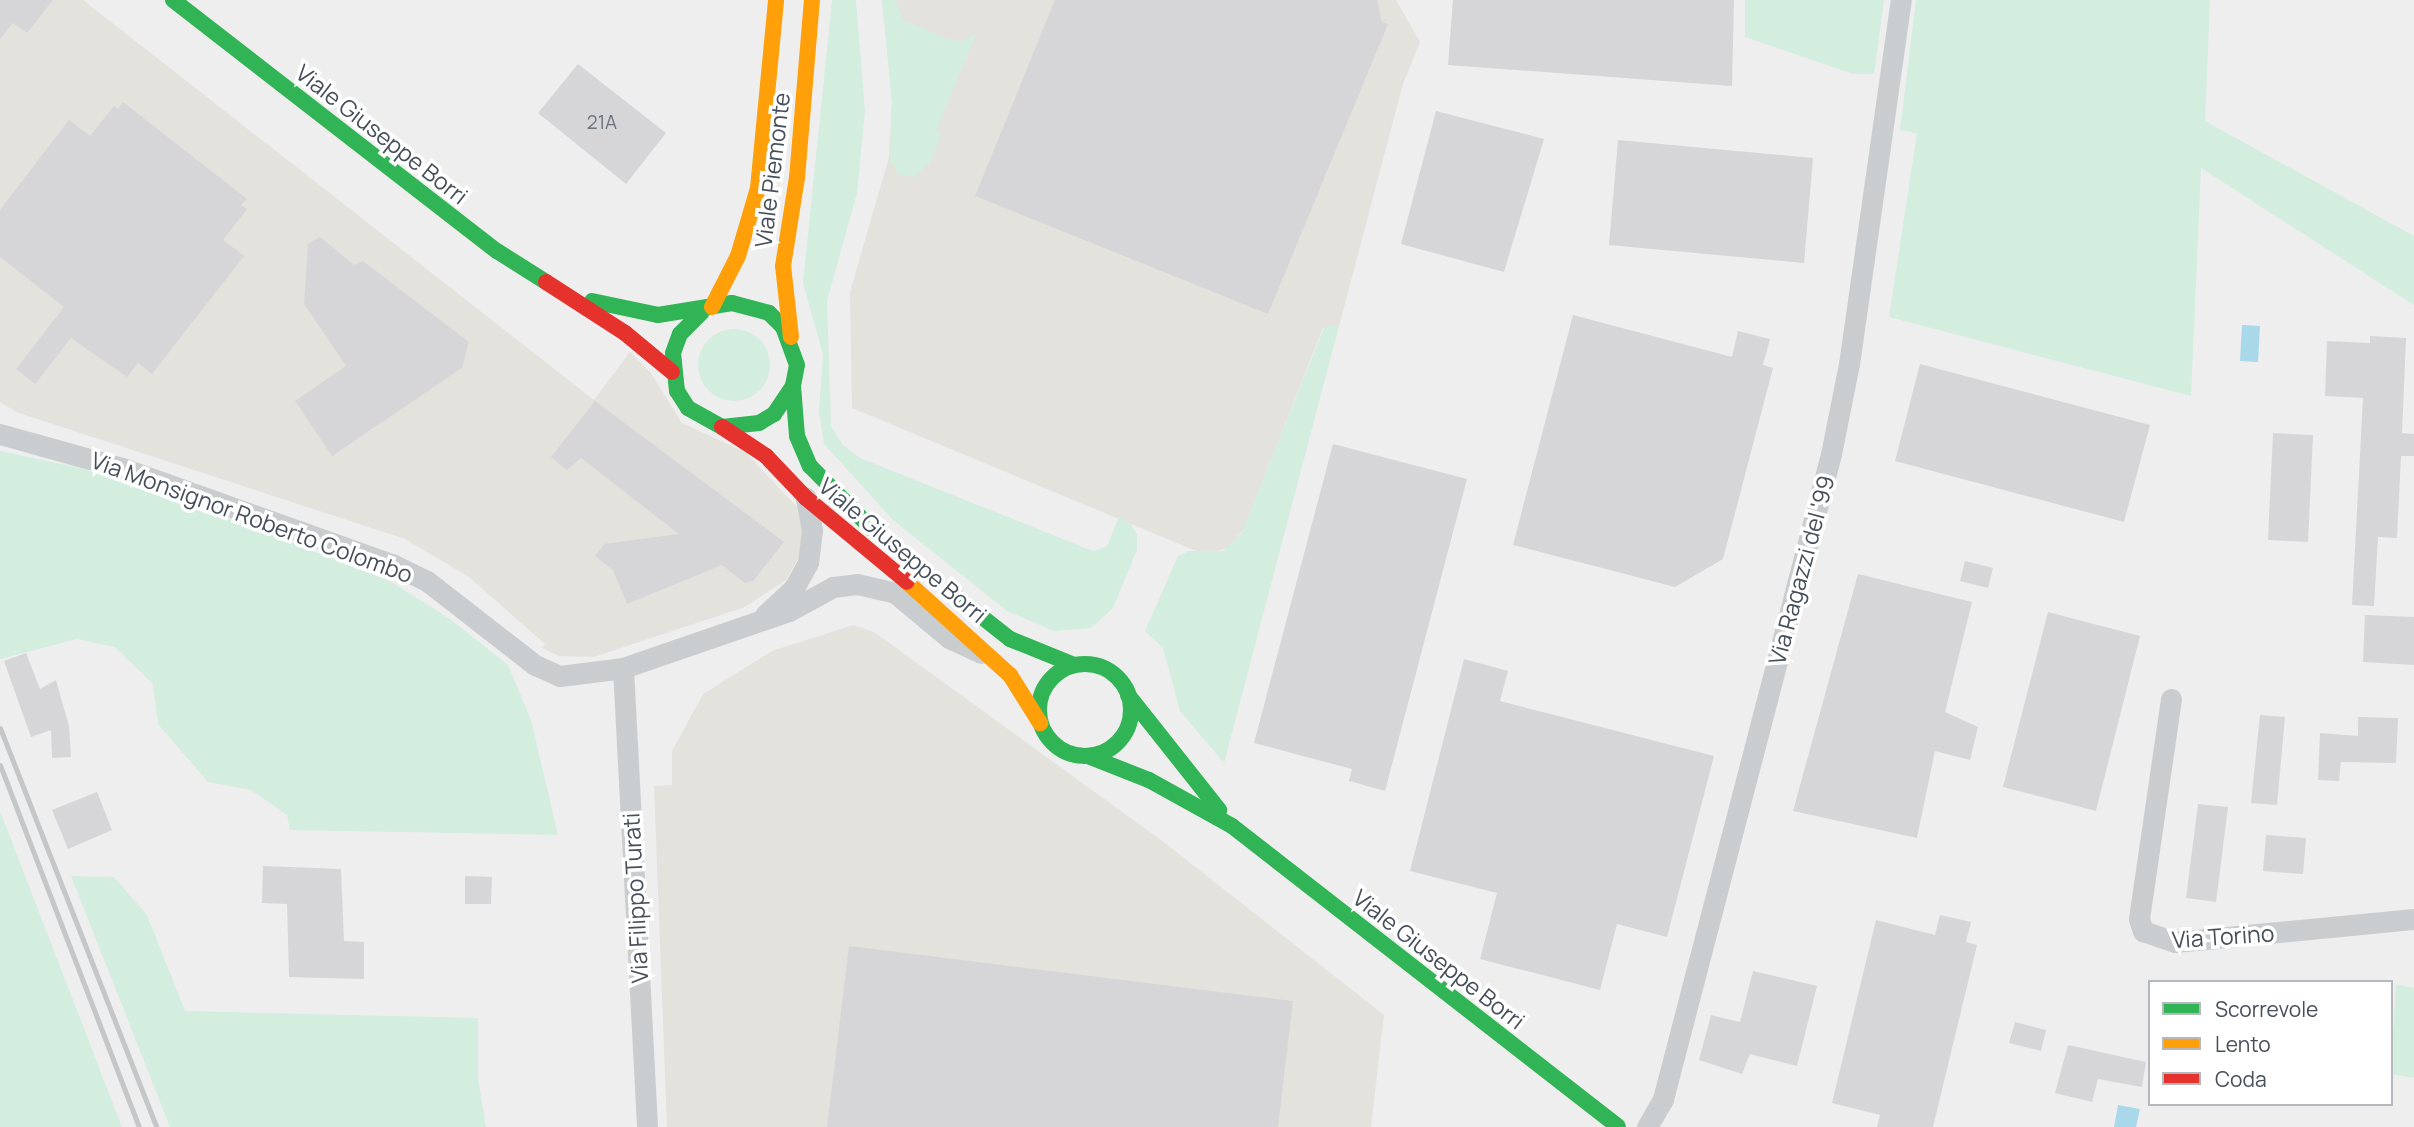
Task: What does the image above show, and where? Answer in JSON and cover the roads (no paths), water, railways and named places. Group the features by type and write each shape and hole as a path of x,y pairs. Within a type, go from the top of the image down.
{"main road":[{"name":"Viale Giuseppe Borri","path":"173,0 497,251 571,295 672,372 688,408 766,456 806,498 992,657 1017,684 1059,749 1088,756 1149,780 1232,827 1618,1127"},
{"name":"Viale Piemonte","path":"707,309 738,256 758,188 776,0"},
{"name":"Viale Piemonte","path":"793,344 783,266 797,178 812,0"},
{"name":"Viale Giuseppe Borri","path":"571,295 642,313 751,305 769,313 793,344 797,436 810,466 911,561"},
{"path":"672,372 680,334 707,309"},
{"path":"722,427 759,423 786,401 793,386"},
{"name":"Viale Giuseppe Borri","path":"932,578 1010,639 1074,666 1089,664 1113,674 1152,732 1232,827"},
{"path":"1040,723 1041,696 1048,682 1074,666"},
{"path":"1088,756 1107,750 1125,732 1128,695"}],"street":[{"name":"Via Ragazzi del '99","path":"1647,1127 1663,1099 1834,443 1900,0"},
{"name":"Via Monsignor Roberto Colombo","path":"0,434 122,468 399,567 449,596 548,672 575,677 623,668 759,619 789,611 833,587 866,584 895,593 955,642 992,657"},
{"name":"Via Monsignor Roberto Colombo","path":"759,619 794,587 808,563 812,530 806,498"},
{"name":"Via Filippo Turati","path":"623,668 647,1127"},
{"name":"Via Torino","path":"2171,699 2139,919 2146,934 2175,942 2414,919"}],"water":[{"path":"2242,325 2260,326 2258,362 2240,361"},
{"path":"2118,1105 2140,1109 2136,1127 2114,1127"}],"railway":[{"path":"0,728 156,1127"},
{"path":"0,765 139,1127"}]}
